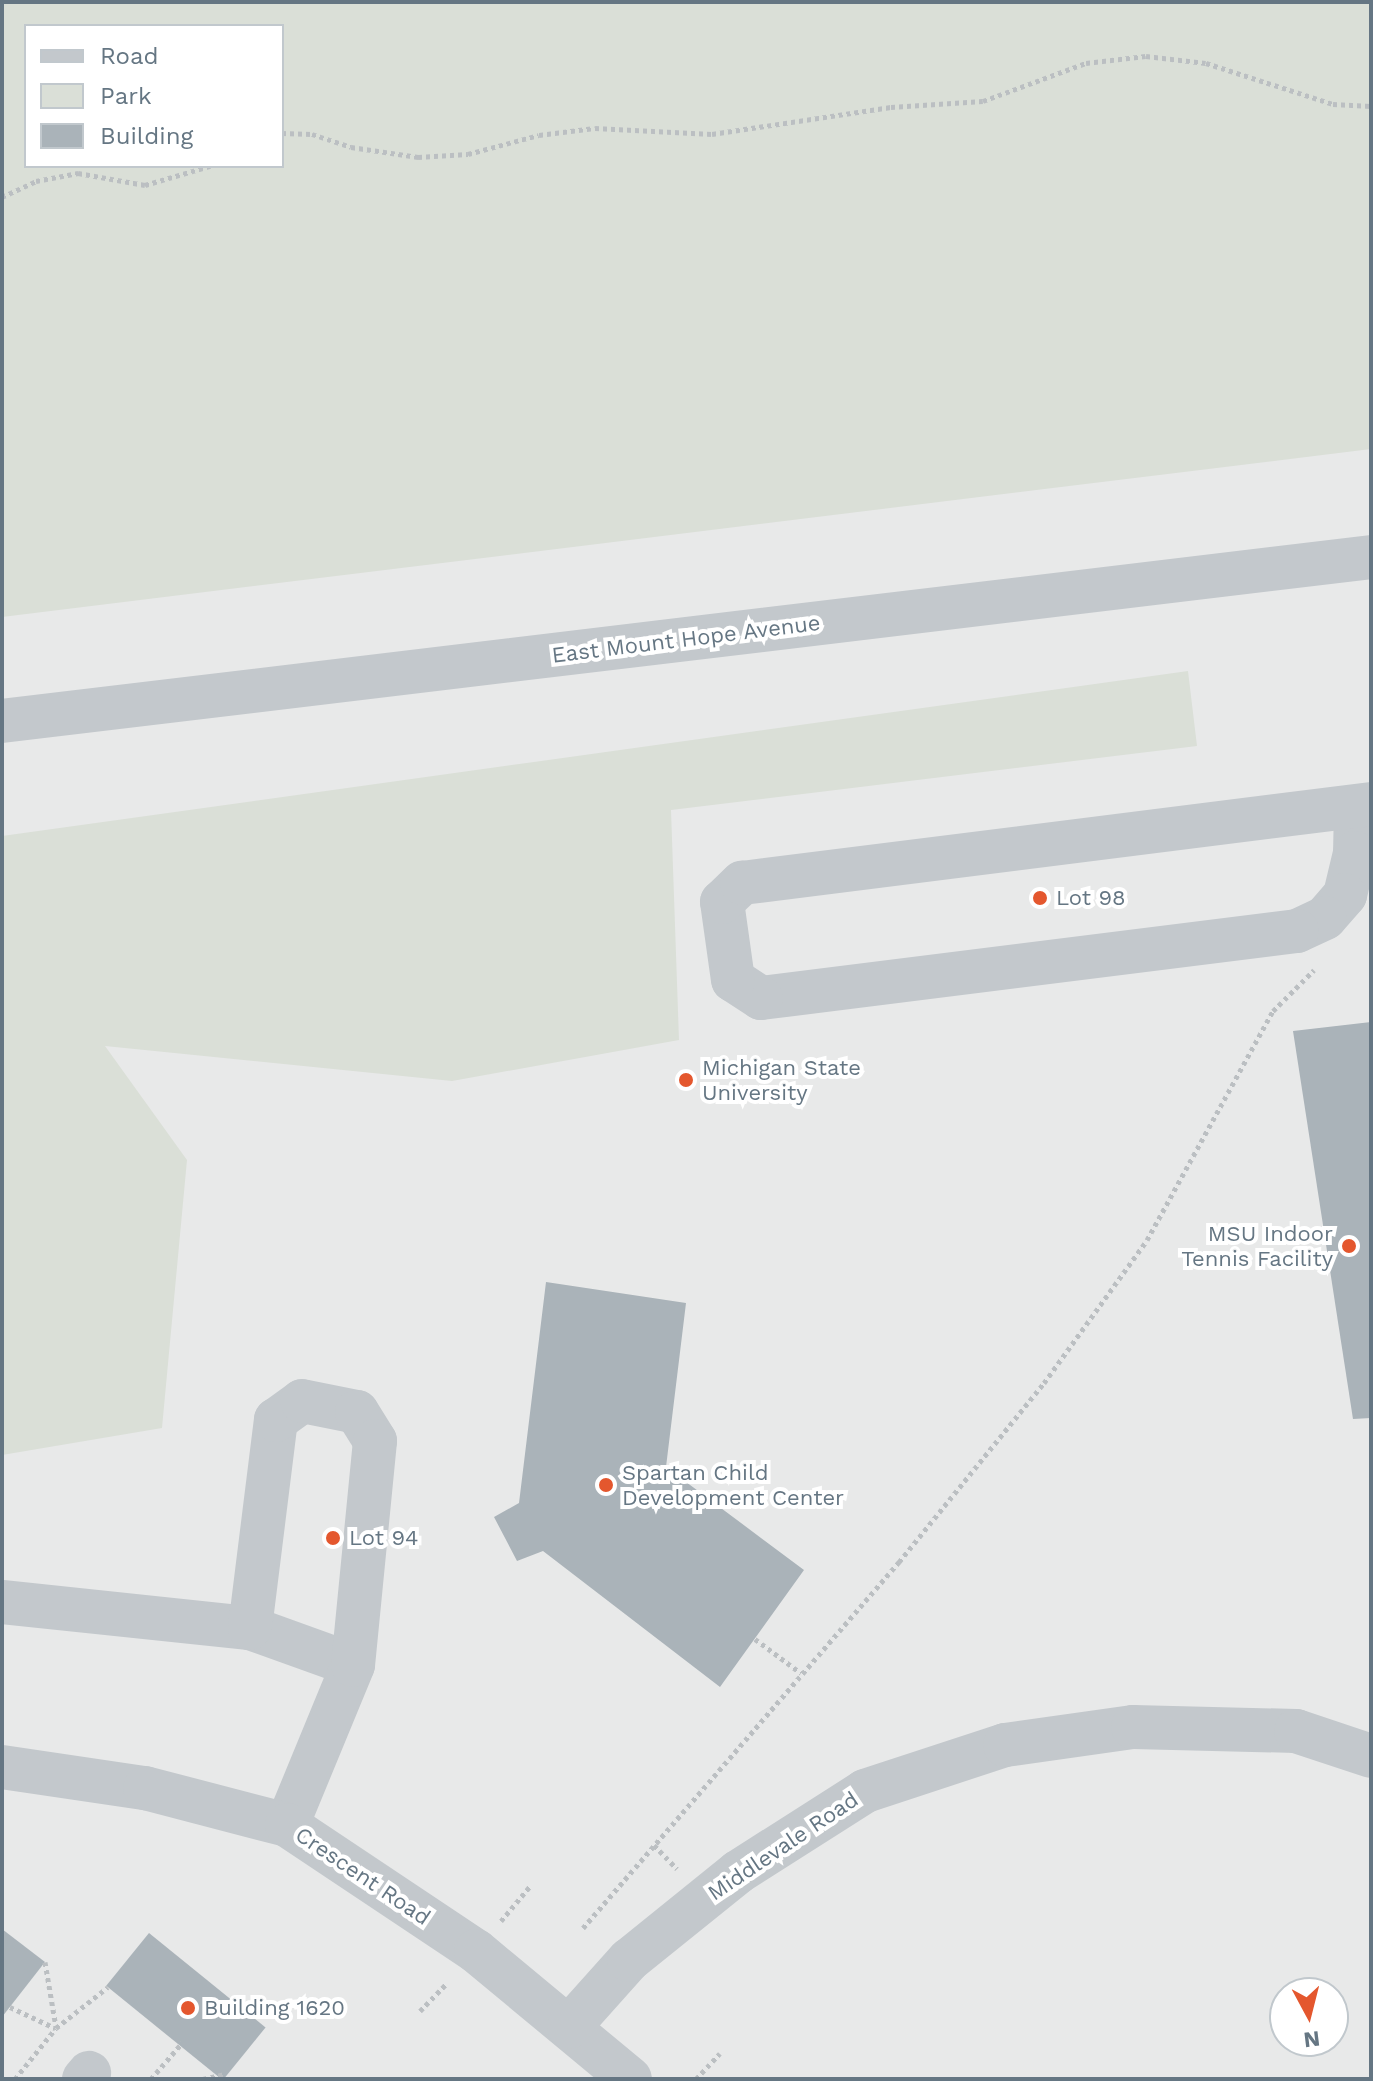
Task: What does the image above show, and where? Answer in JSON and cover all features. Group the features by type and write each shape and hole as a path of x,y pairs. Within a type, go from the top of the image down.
{"street":[{"name":"East Mount Hope Avenue","path":"2,721 1371,557"},
{"path":"1364,806 1345,895 1325,918 1297,931 761,998 733,980 722,902 742,883 1364,806"},
{"path":"250,1628 276,1420 302,1401 357,1412 375,1441 353,1665 287,1825"},
{"path":"2,1602 250,1628 353,1665"},
{"name":"Middlevale Road","path":"569,2027 629,1960 738,1872 865,1791 1005,1745 1133,1727 1296,1731 1371,1756"},
{"name":"Crescent Road","path":"2,1767 145,1788 287,1825 476,1951 630,2079"}],"path":[{"path":"284,133 312,134 351,147 418,157 468,154 539,135 595,128 742,131 916,103 983,101 1086,63 1146,56 1206,63 1333,104 1371,106"},
{"path":"2,197 36,181 78,173 145,185 203,168"},
{"path":"583,1928 899,1562 1044,1383 1147,1240 1273,1011 1325,959"},
{"path":"755,1639 801,1673"},
{"path":"45,1962 56,2028"},
{"path":"15,2079 56,2028 108,1987"},
{"path":"10,2007 56,2028"},
{"path":"151,2079 182,2043"},
{"path":"696,2079 720,2053"},
{"path":"203,2079 225,2074"}],"shaded area":[{"name":"Michigan State University","path":"2,2 1371,2 1371,2079 2,2079"}],"green space":[{"path":"2,2 1371,2 1371,449 2,617"},
{"path":"1188,671 1197,746 671,810 679,1040 452,1081 105,1046 187,1160 162,1428 2,1455 2,836"}],"building":[{"name":"MSU Indoor Tennis Facility","path":"1371,1022 1371,1418 1353,1419 1293,1031"},
{"name":"Spartan Child Development Center","path":"546,1282 686,1303 666,1467 804,1570 720,1687 543,1551 517,1561 494,1517 519,1503"},
{"path":"2,1929 45,1962 2,2017"},
{"name":"Building 1620","path":"149,1933 266,2027 221,2079 106,1986"}],"place":[{"name":"Lot 98","path":"1040,898"},
{"name":"Michigan State University","path":"686,1080"},
{"name":"MSU Indoor Tennis Facility","path":"1349,1246"},
{"name":"Spartan Child Development Center","path":"606,1485"},
{"name":"Lot 94","path":"333,1538"},
{"name":"Building 1620","path":"188,2008"}]}
